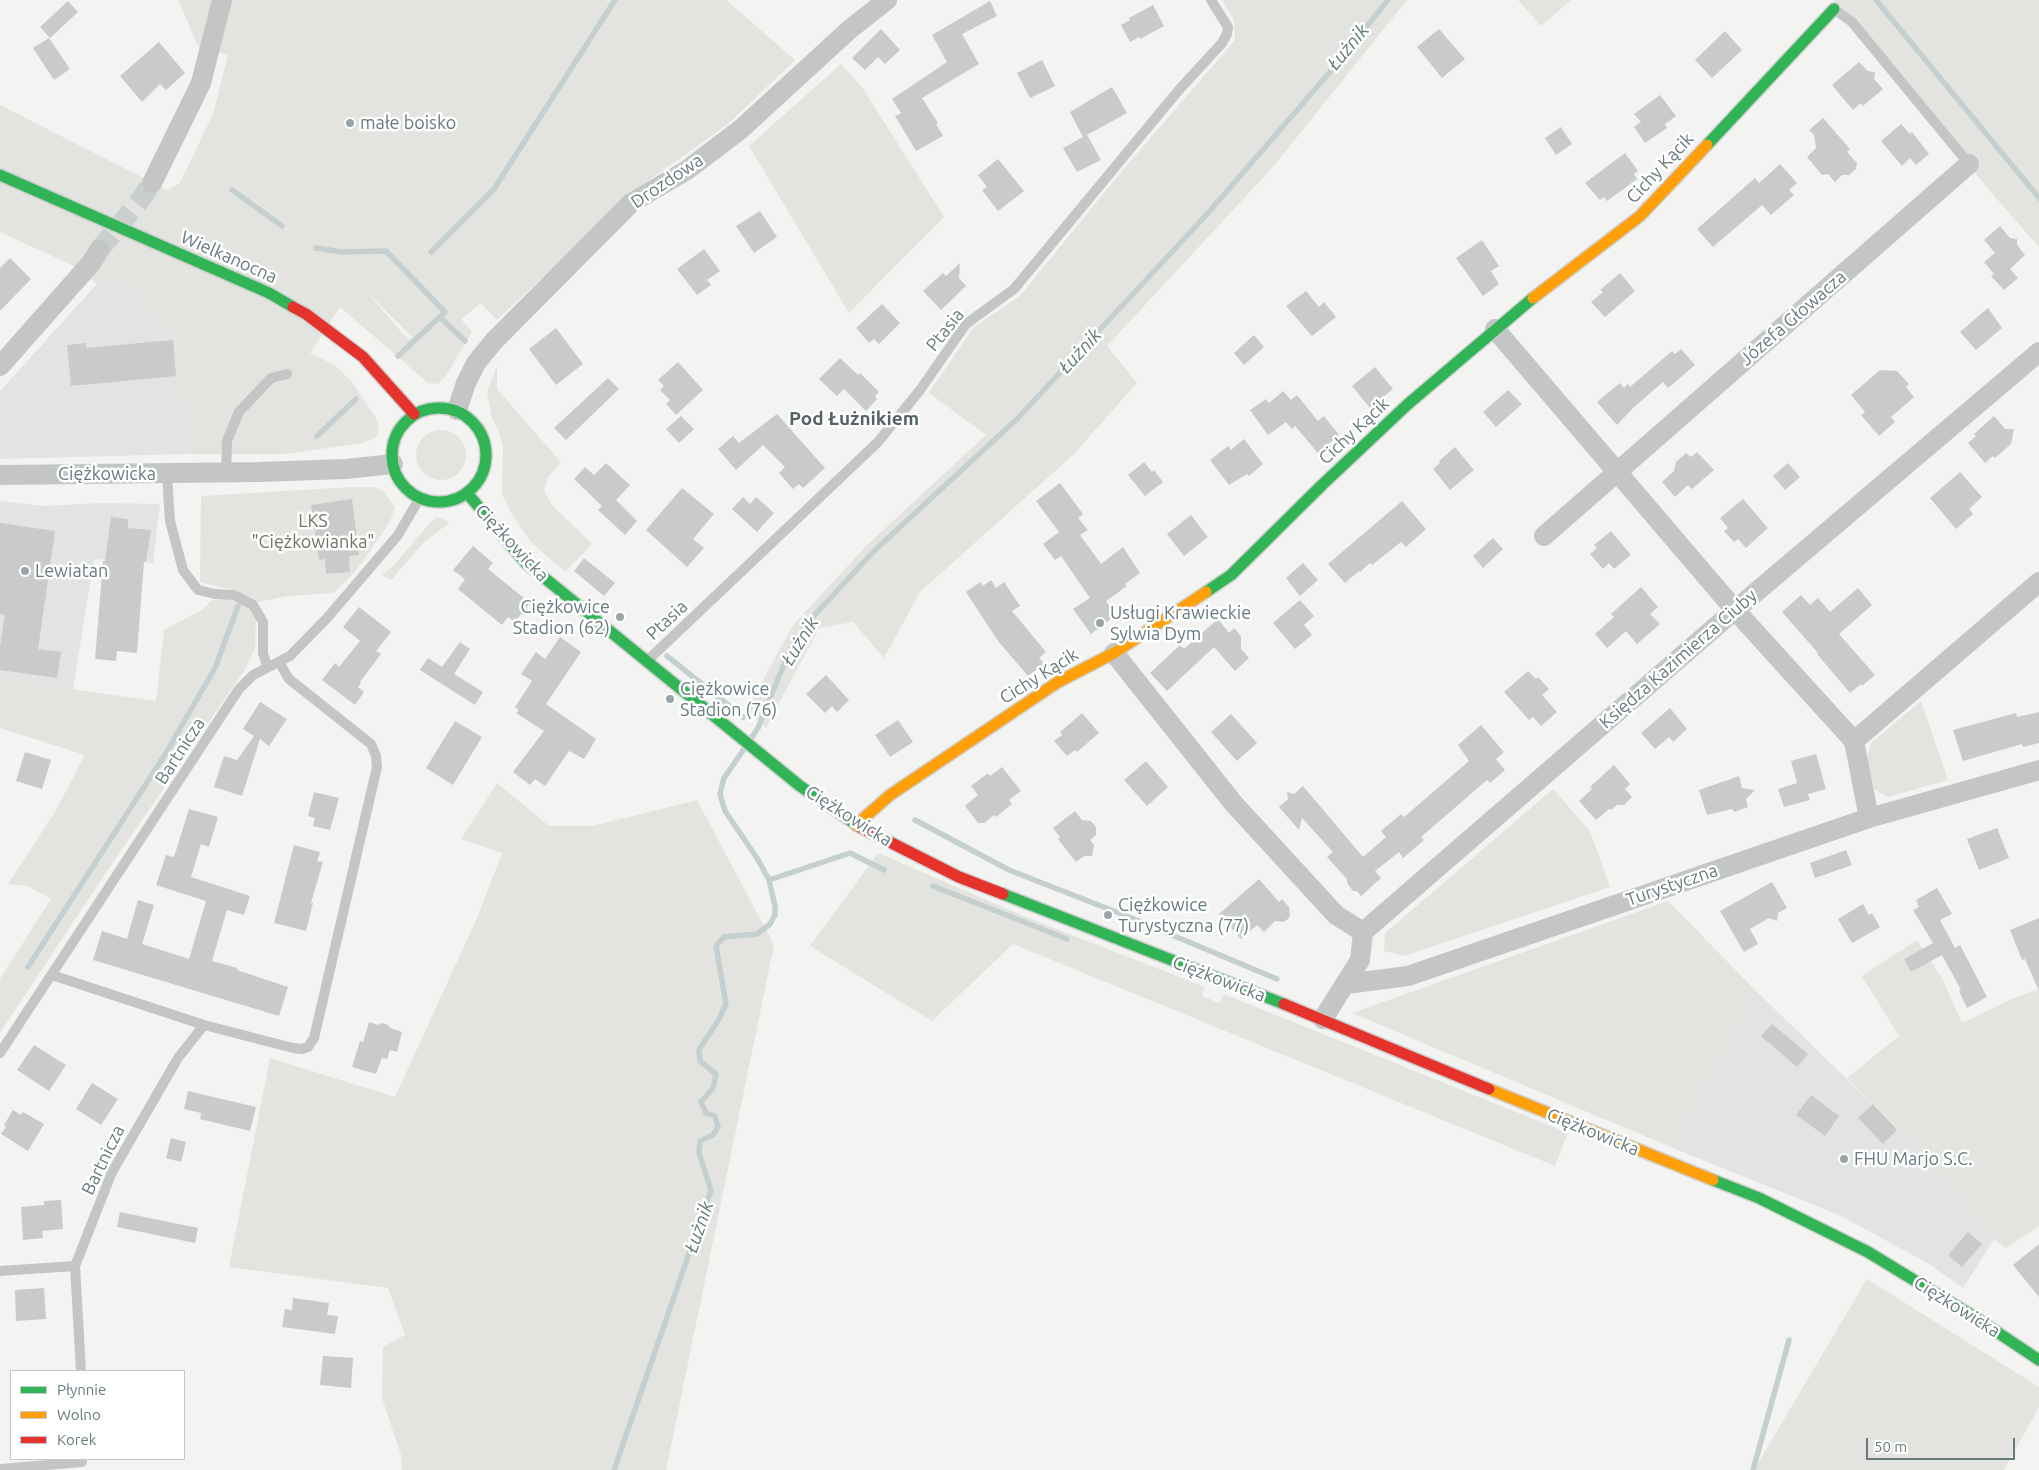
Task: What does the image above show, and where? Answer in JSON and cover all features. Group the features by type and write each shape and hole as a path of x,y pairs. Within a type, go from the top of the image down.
{"street":[{"path":"152,182 201,83 222,0"},
{"name":"Drozdowa","path":"457,410 466,383 476,363 494,341 631,202 687,170 741,129 849,30 887,0"},
{"name":"Cichy Kącik","path":"856,825 890,795 1058,682 1114,652 1231,575 1322,485 1401,411 1494,329 1560,276 1640,216 1834,9"},
{"name":"Józefa Głowacza","path":"1544,536 1970,164"},
{"name":"Wielkanocna","path":"0,175 269,293 306,314 363,357 414,414"},
{"path":"0,366 92,262 100,250"},
{"path":"1494,329 1735,610 1854,741 1869,818"},
{"name":"Księdza Kazimierza Ciuby","path":"1363,932 1735,610 2039,352"},
{"path":"443,407 457,410 469,417 485,439 486,466 480,479 467,494 442,502 419,499 399,480 393,464 392,451 396,436 403,423 414,414 428,408 443,407"},
{"name":"Ciężkowicka","path":"0,475 167,474 346,469 393,464"},
{"name":"Ciężkowicka","path":"467,494 525,562 800,786 856,825 959,877 1322,1019 1599,1135 1759,1198 1868,1252 1976,1318 2039,1360"},
{"path":"1854,741 2039,582"},
{"path":"1114,652 1234,804 1336,915 1363,932 1360,960 1322,1019"},
{"name":"Turystyczna","path":"1346,984 1408,976 1869,818 2039,770"}],"lane":[{"name":"Ptasia","path":"646,662 878,442 920,390 966,324 1014,289 1178,91 1222,42 1227,34 1228,26 1211,0"},
{"path":"1834,9 1852,22 1970,164"},
{"path":"226,472 227,441 239,412 271,378 288,374"},
{"path":"167,474 170,521 183,570 198,590 215,594 234,595 253,605 263,622 263,653 267,666"},
{"name":"Bartnicza","path":"0,1053 240,689 253,674 290,656 328,617 398,535 419,499"},
{"path":"52,975 204,1025 293,1048 302,1049 308,1047 314,1038 377,768 376,756 370,744 289,679 279,662"},
{"name":"Bartnicza","path":"81,1370 75,1266 112,1172 178,1058 204,1025"},
{"path":"0,1271 75,1266"},
{"path":"0,1469 82,1463"}],"shaded area":[{"path":"129,283 175,340 187,454 0,459 0,391 97,284"},
{"path":"0,501 43,506 100,503 160,504 153,563 94,559 73,690 0,679"},
{"path":"1755,990 1916,1146 1994,1239 1963,1288 1929,1264 1841,1216 1673,1148"}],"green space":[{"path":"178,0 726,0 795,60 727,125 617,203 581,241 497,320 481,303 461,319 472,332 445,377 438,384 428,383 340,307 310,353 335,365 352,382 376,418 379,430 375,438 362,443 285,454 187,454 175,340 129,283 97,284 72,265 0,232 0,105 167,190 180,183 213,114 228,55 198,46","holes":["365,290 412,337 410,339 405,336"]},
{"path":"1222,0 1407,0 1273,167 1107,346 1137,383 1073,455 920,592 884,658 853,622 819,628 766,728 747,710 795,623 866,546 986,435 929,393 973,328 1021,295 1116,178 1235,40 1234,20"},
{"path":"1518,0 1571,0 1541,26"},
{"path":"1833,0 2039,0 2039,247 1989,190"},
{"path":"841,64 862,87 944,217 849,313 749,146"},
{"path":"497,366 497,389 561,462 548,477 544,491 552,505 592,544 565,572 531,542 511,513 502,493 503,448 499,432 492,418 487,392"},
{"path":"441,430 455,434 462,441 466,455 462,469 455,476 441,480 427,476 420,469 416,455 420,441 427,434"},
{"name":"LKS \"Ciężkowianka\"","path":"374,487 382,490 395,507 390,522 363,561 334,593 288,596 257,602 236,591 200,582 201,496"},
{"path":"437,517 450,522 422,544 391,580 382,575 394,565"},
{"path":"228,599 246,606 256,619 255,649 244,671 107,871 0,1033 0,979 51,899 28,886 8,884 55,812 85,755 0,728 0,679 156,701 164,630 202,610 212,600"},
{"path":"1921,701 1948,780 1888,797 1874,789 1867,757 1871,743"},
{"path":"497,783 549,826 592,826 697,800 774,945 666,1470 402,1470 401,1455 382,1398 383,1347 405,1335 388,1288 229,1267 270,1058 395,1097 477,918 502,853 461,839"},
{"path":"1553,789 1590,831 1610,887 1404,956 1384,951 1385,933"},
{"path":"878,853 1026,917 1205,987 1202,996 1219,1003 1224,994 1568,1133 1555,1166 1013,944 932,1021 810,946"},
{"path":"1668,901 1755,990 1673,1148 1352,1013"},
{"path":"1917,940 1943,980 1962,1023 2014,998 2039,989 2039,1226 2006,1248 1994,1239 1916,1146 1847,1078 1899,1036 1862,976"},
{"path":"1867,1279 2039,1387 2039,1407 2004,1470 1754,1470"}],"building":[{"path":"68,1 78,12 50,38 40,27"},
{"path":"990,1 997,16 962,34 979,64 922,98 938,123 936,124 943,136 916,151 895,116 901,113 892,99 947,62 932,35"},
{"path":"1153,5 1164,26 1140,39 1139,37 1130,42 1121,25 1130,20 1129,18"},
{"path":"881,29 900,50 885,64 878,57 865,70 852,58"},
{"path":"1439,29 1465,59 1442,78 1417,47"},
{"path":"1725,31 1742,50 1712,78 1695,60"},
{"path":"49,38 70,69 54,80 33,48"},
{"path":"159,42 185,73 166,90 160,84 142,102 120,76"},
{"path":"1042,60 1055,86 1030,98 1017,73"},
{"path":"1859,62 1868,71 1875,72 1874,79 1883,89 1863,106 1861,103 1853,110 1832,85"},
{"path":"1112,87 1127,113 1087,135 1101,160 1077,172 1063,148 1083,137 1070,112"},
{"path":"1660,95 1676,116 1665,124 1667,128 1645,143 1634,127 1641,122 1634,114"},
{"path":"1823,118 1850,149 1847,152 1857,163 1856,169 1849,175 1842,175 1835,182 1828,174 1822,175 1807,157 1816,148 1814,135 1809,130"},
{"path":"1901,124 1910,134 1912,132 1929,154 1916,165 1910,158 1902,166 1881,141"},
{"path":"1561,127 1572,144 1556,155 1545,138"},
{"path":"1625,153 1638,171 1634,174 1637,179 1607,201 1604,197 1600,200 1585,183"},
{"path":"998,159 1024,191 998,211 982,190 987,187 978,175"},
{"path":"1780,164 1797,183 1789,190 1794,195 1771,215 1762,205 1713,247 1697,229 1755,178 1759,183"},
{"path":"760,211 777,237 754,253 736,226"},
{"path":"2000,226 2010,238 2017,239 2017,245 2025,255 2010,269 2018,278 2004,290 1991,276 1994,274 1984,262 1995,253 1984,240"},
{"path":"1482,240 1499,266 1491,271 1499,284 1483,296 1456,258"},
{"path":"704,249 720,271 707,280 711,285 697,295 677,269"},
{"path":"10,258 31,279 0,311 0,268"},
{"path":"960,263 959,278 966,286 941,310 923,291 943,273 946,276"},
{"path":"1620,273 1635,291 1605,317 1591,302 1603,292 1600,290"},
{"path":"1306,291 1319,307 1324,302 1336,317 1312,336 1286,306"},
{"path":"882,304 900,323 879,344 874,339 869,343 856,328"},
{"path":"1988,308 2002,328 1976,350 1960,332"},
{"path":"556,328 583,364 556,385 529,349"},
{"path":"1254,335 1264,347 1244,365 1234,353"},
{"path":"173,340 176,376 71,386 67,345 86,343 86,348"},
{"path":"1681,349 1695,365 1668,388 1663,382 1617,425 1597,402 1620,383 1624,388 1628,384 1630,387 1672,351 1675,354"},
{"path":"840,358 858,375 860,373 879,392 875,396 877,399 866,411 844,389 837,396 819,379"},
{"path":"678,362 703,390 676,415 666,404 670,400 660,390 664,386 658,380"},
{"path":"1375,367 1393,389 1370,408 1352,386"},
{"path":"1880,370 1897,371 1909,384 1906,387 1914,397 1891,417 1895,422 1879,436 1861,415 1865,412 1851,395"},
{"path":"608,378 619,389 566,440 554,428"},
{"path":"1508,390 1522,404 1496,427 1483,412"},
{"path":"1283,391 1291,400 1297,395 1318,421 1324,416 1339,435 1318,453 1295,426 1292,429 1286,422 1268,435 1250,410 1266,399 1269,403"},
{"path":"777,414 825,468 803,488 799,484 793,489 779,473 785,467 763,445 736,470 718,449 733,436 739,443"},
{"path":"681,416 694,429 679,443 666,429"},
{"path":"1994,416 2005,429 2014,429 2011,444 1995,458 1993,456 1985,463 1968,443 1976,436 1974,434"},
{"path":"1244,439 1263,464 1249,476 1247,474 1229,485 1210,460 1228,446 1231,450"},
{"path":"1455,447 1474,470 1450,490 1433,469"},
{"path":"1697,452 1714,470 1692,489 1688,485 1675,497 1662,482 1674,471 1676,462 1686,453 1691,457"},
{"path":"1144,462 1152,472 1154,470 1163,482 1145,496 1128,475"},
{"path":"606,463 630,485 616,500 637,521 625,535 598,510 602,506 574,479 585,467 594,475"},
{"path":"1788,463 1800,477 1785,490 1773,476"},
{"path":"1960,472 1982,497 1969,509 1973,514 1956,529 1930,498"},
{"path":"1060,483 1083,514 1078,518 1088,530 1080,535 1101,564 1123,547 1140,573 1125,584 1127,586 1106,601 1116,615 1091,634 1073,609 1090,598 1061,556 1055,560 1043,544 1059,532 1036,501"},
{"path":"682,488 714,514 693,539 704,548 687,567 646,530"},
{"path":"743,497 750,504 756,497 774,513 757,532 732,509"},
{"path":"352,499 359,555 349,556 350,572 326,574 325,559 319,560 311,505"},
{"path":"1743,499 1768,528 1746,548 1738,539 1734,542 1724,531 1728,528 1720,518"},
{"path":"1402,501 1426,529 1406,547 1401,542 1345,583 1328,564"},
{"path":"1191,515 1208,537 1184,556 1167,534"},
{"path":"111,517 128,519 128,528 151,530 146,562 144,562 137,653 117,651 116,661 95,659 103,561 105,561"},
{"name":"Lewiatan","path":"0,523 55,531 38,649 61,652 57,678 0,670 0,646 5,615 0,614"},
{"path":"1611,531 1631,555 1614,569 1609,563 1603,569 1590,554 1597,548 1594,545"},
{"path":"1493,538 1503,549 1483,568 1473,556"},
{"path":"473,546 493,563 488,569 530,603 515,622 508,617 502,625 458,589 465,579 453,570"},
{"path":"584,558 615,583 604,596 574,571"},
{"path":"1303,563 1318,580 1300,596 1286,578"},
{"path":"991,580 996,588 1004,582 1020,606 1012,611 1046,652 1039,658 1044,664 1028,676 998,641 966,592 980,582 983,586"},
{"path":"1641,587 1658,607 1650,614 1660,624 1637,644 1626,631 1607,648 1595,634 1614,617 1611,614"},
{"path":"1858,588 1872,605 1839,634 1875,675 1850,693 1782,612 1801,595 1810,605 1818,598 1830,612"},
{"path":"1300,600 1314,616 1304,625 1312,635 1295,649 1273,623"},
{"path":"359,607 391,632 376,651 381,654 360,682 358,687 364,692 355,705 322,680 335,663 339,667 360,641 343,627"},
{"path":"1218,619 1229,633 1234,628 1241,636 1241,649 1249,658 1235,671 1214,647 1167,691 1150,673 1180,645 1184,649"},
{"path":"560,637 581,652 546,704 596,739 584,759 569,751 545,786 535,779 530,785 513,772 544,731 516,713 519,710 515,707 532,681 521,674 536,652 545,659"},
{"path":"460,642 470,649 454,674 483,692 475,705 420,670 428,658 442,667"},
{"path":"1528,671 1536,679 1538,677 1549,689 1542,695 1557,712 1541,726 1533,717 1529,720 1504,692"},
{"path":"826,675 849,700 837,712 832,706 825,713 806,694"},
{"path":"260,702 287,719 269,746 260,739 242,796 214,787 224,756 237,760 254,736 243,729"},
{"path":"1670,708 1687,729 1673,742 1669,737 1655,749 1641,733"},
{"path":"2039,712 2039,743 2023,747 2022,744 1963,761 1953,730 2016,713 2017,717"},
{"path":"1082,713 1099,733 1077,752 1075,750 1067,756 1054,741 1062,735 1060,732"},
{"path":"1231,714 1257,743 1237,761 1211,732"},
{"path":"898,720 913,742 890,757 875,735"},
{"path":"455,721 482,737 453,785 426,768"},
{"path":"1481,725 1504,752 1496,759 1505,770 1490,783 1487,780 1421,837 1424,840 1403,858 1399,852 1375,871 1381,878 1361,896 1357,891 1353,891 1347,883 1347,879 1327,857 1333,852 1302,818 1299,830 1279,807 1288,799 1287,792 1294,794 1303,786 1363,857 1386,837 1381,831 1401,814 1404,817 1469,761 1458,745"},
{"path":"25,752 51,760 42,789 16,781"},
{"path":"1816,754 1826,789 1808,794 1810,800 1784,807 1778,789 1797,783 1791,761"},
{"path":"1146,761 1168,787 1147,806 1124,780"},
{"path":"1614,765 1630,784 1625,789 1632,797 1624,805 1617,805 1611,810 1609,809 1596,820 1579,801 1592,789 1590,787"},
{"path":"1002,767 1021,791 1009,800 1012,804 996,817 994,815 984,823 978,823 965,806 978,795 971,786 988,773 990,776"},
{"path":"1739,776 1742,788 1755,790 1746,799 1748,807 1734,812 1732,809 1707,815 1699,790"},
{"path":"314,792 339,798 330,830 313,826 315,818 308,816"},
{"path":"189,809 218,817 209,847 201,844 191,877 250,896 244,915 227,910 212,961 288,987 279,1016 93,960 102,931 127,939 138,900 154,905 142,944 189,959 206,901 156,885 166,855 174,857"},
{"path":"1075,811 1082,820 1091,821 1096,827 1096,835 1090,840 1094,845 1092,856 1084,856 1076,862 1058,839 1060,837 1053,828"},
{"path":"1997,828 2009,858 1979,870 1967,839"},
{"path":"294,845 320,852 317,861 323,862 311,903 313,903 306,931 274,923"},
{"path":"1846,850 1852,865 1815,878 1810,863"},
{"path":"1259,879 1279,902 1282,899 1289,907 1290,915 1283,922 1275,921 1264,932 1257,925 1241,939 1219,914"},
{"path":"1772,882 1787,908 1778,913 1777,921 1769,918 1750,929 1758,944 1744,952 1720,911"},
{"path":"1937,888 1952,914 1940,920 1955,948 1960,945 1987,997 1967,1008 1959,991 1961,990 1942,955 1911,972 1904,959 1933,943 1913,910 1919,907 1916,900"},
{"path":"1863,904 1869,915 1872,913 1880,927 1852,943 1838,919"},
{"path":"2039,918 2039,991 2025,959 2022,960 2010,930"},
{"path":"369,1022 378,1025 381,1023 388,1025 390,1028 402,1032 397,1052 390,1050 387,1059 382,1058 376,1074 352,1067 360,1041 363,1042"},
{"path":"1772,1024 1808,1054 1797,1067 1761,1036"},
{"path":"34,1045 66,1065 49,1091 17,1070"},
{"path":"92,1083 118,1099 101,1125 76,1109"},
{"path":"188,1091 256,1107 250,1131 200,1119 201,1113 184,1109"},
{"path":"1811,1095 1839,1116 1825,1136 1796,1115"},
{"path":"1873,1104 1897,1130 1883,1144 1858,1118"},
{"path":"13,1110 21,1115 23,1112 44,1124 28,1151 1,1134"},
{"path":"171,1138 186,1142 181,1162 166,1158"},
{"path":"61,1200 63,1229 42,1231 43,1238 23,1240 21,1207 44,1205 44,1201"},
{"path":"120,1212 198,1228 195,1243 117,1227"},
{"path":"1968,1232 1982,1244 1962,1267 1948,1255"},
{"path":"2039,1244 2039,1297 2013,1265"},
{"path":"44,1288 46,1319 16,1321 15,1290"},
{"path":"293,1298 329,1303 327,1315 338,1316 335,1334 282,1327 285,1309 292,1310"},
{"path":"323,1356 353,1358 351,1388 320,1385"}],"waterway":[{"path":"431,252 494,189 615,0"},
{"name":"Łużnik","path":"752,737 758,728 789,652 808,622 874,551 1017,419 1209,212 1330,72 1388,0"},
{"path":"1876,0 2039,198"},
{"path":"232,190 282,226"},
{"path":"316,248 342,252 386,251 445,312 398,356"},
{"path":"440,317 465,341"},
{"path":"317,436 356,399"},
{"path":"28,967 166,753 215,668 238,606"},
{"path":"667,656 743,717"},
{"name":"Łużnik","path":"614,1470 711,1190 699,1153 700,1141 713,1135 718,1127 715,1116 706,1113 701,1102 713,1088 716,1074 700,1061 699,1050 719,1019 726,1004 716,946 724,937 757,934 770,924 775,915 775,906 769,880 757,858 725,811 720,794 724,778 744,749"},
{"path":"915,820 1009,870 1129,917 1277,979"},
{"path":"769,880 850,853 884,870"},
{"path":"933,886 1067,939"},
{"path":"1753,1470 1789,1340"}],"tunnel":[{"path":"99,250 152,183"}],"traffic: fast":[{"path":"1707,145 1834,9"},
{"path":"0,175 269,293 293,307"},
{"path":"1206,592 1231,575 1408,404 1533,298"},
{"path":"439,408 457,411 473,421 483,437 486,455 483,473 473,489 457,499 439,502 421,499 405,489 395,473 392,455 395,437 405,421 421,411 439,408"},
{"path":"467,493 525,562 800,786 860,827"},
{"path":"1003,894 1284,1004"},
{"path":"1713,1180 1759,1198 1868,1252 1976,1318 2039,1360"}],"traffic: slow":[{"path":"1533,298 1640,216 1707,145"},
{"path":"856,825 890,795 1058,682 1114,653 1206,592"},
{"path":"1489,1089 1713,1180"}],"traffic: jam":[{"path":"293,307 306,314 363,357 414,414"},
{"path":"860,827 959,877 1003,894"},
{"path":"1284,1004 1489,1089"}],"place":[{"name":"małe boisko","path":"350,123"},
{"name":"Lewiatan","path":"25,571"},
{"name":"Ciężkowice Stadion (62)","path":"620,617"},
{"name":"Usługi Krawieckie Sylwia Dym","path":"1100,623"},
{"name":"Ciężkowice Stadion (76)","path":"670,699"},
{"name":"Ciężkowice Turystyczna (77)","path":"1108,915"},
{"name":"FHU Marjo S.C.","path":"1844,1159"}],"district":[{"name":"Pod Łużnikiem","path":"854,419"}]}
